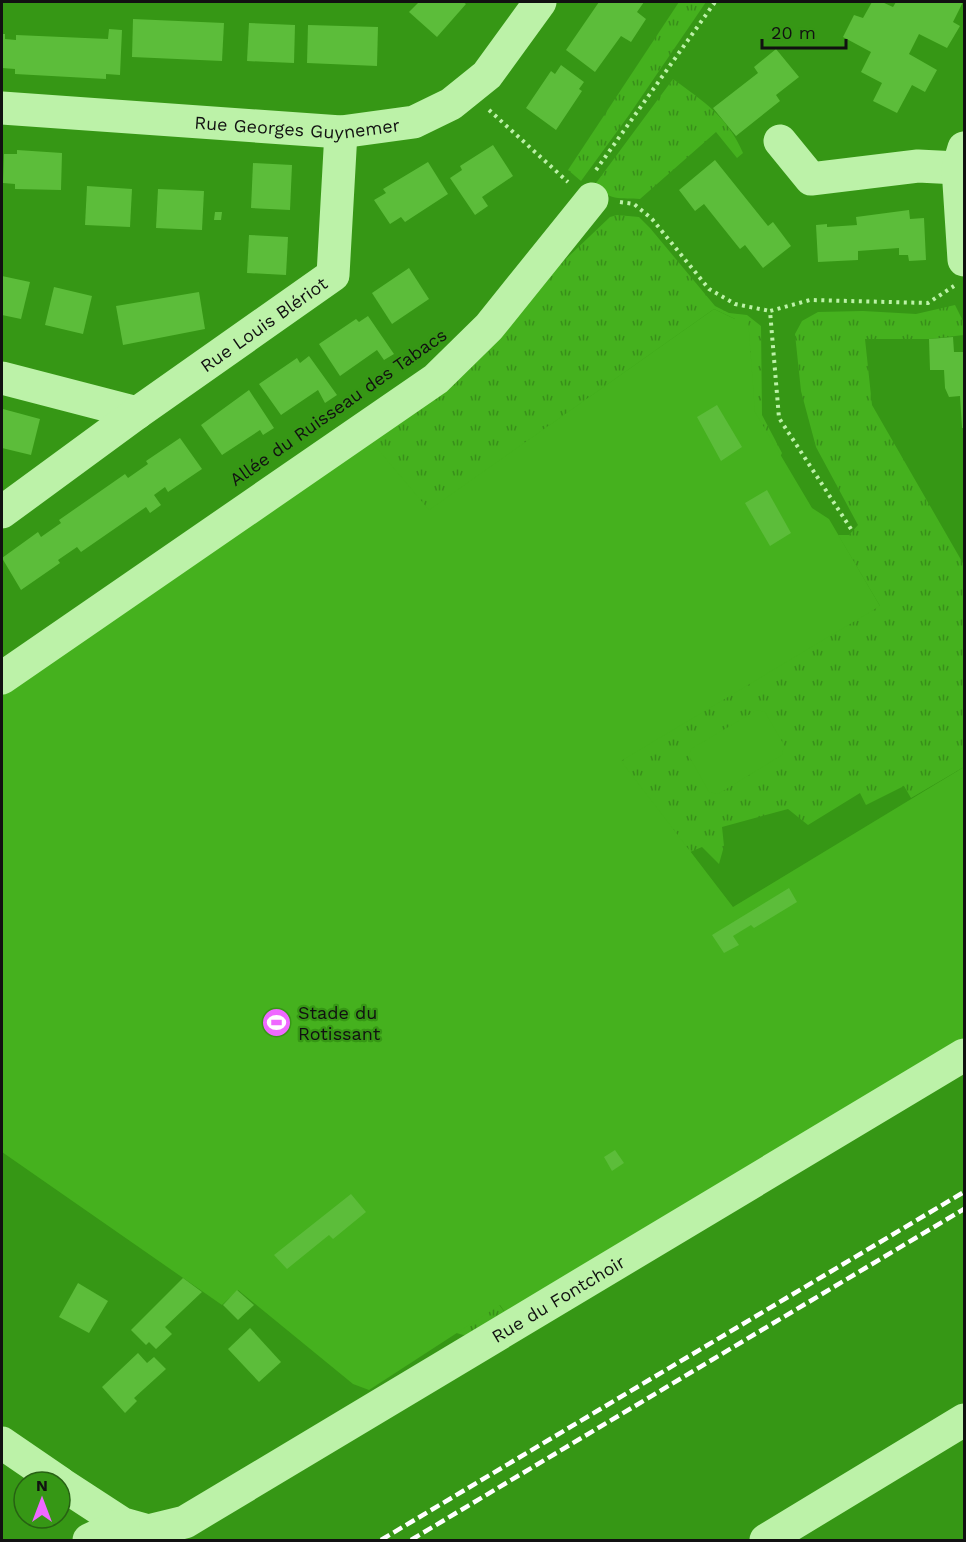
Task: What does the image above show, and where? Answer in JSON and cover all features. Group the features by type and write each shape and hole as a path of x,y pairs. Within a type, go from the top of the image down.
{"street":[{"name":"Rue Georges Guynemer","path":"2,108 341,132 414,122 452,104 487,75 540,2"},
{"name":"Rue Louis Blériot","path":"2,512 137,413 333,275 341,132"},
{"path":"780,141 811,179 961,157 960,273"},
{"path":"2,678 436,379 489,327 586,196"},
{"path":"2,378 137,413"},
{"name":"Rue du Fontchoir","path":"89,1540 136,1528 185,1522 964,1055"},
{"path":"766,1540 964,1420"},
{"path":"2,1443 41,1470"},
{"path":"72,1490 136,1528"}],"path":[{"path":"586,196 715,2"},
{"path":"468,90 513,134 586,196 634,204 652,219 709,289 735,304 770,311 810,300 928,303 960,273"},
{"path":"770,311 779,418 851,529"}],"green space":[{"path":"679,2 706,2 581,181 568,170"},
{"path":"673,79 714,111 730,129 743,153 737,158 716,132 640,199 609,196 596,183"},
{"name":"Stade du Rotissant","path":"617,215 639,217 715,306 729,313 747,315 761,326 762,415 782,453 779,459 763,465 735,319 714,309 429,511 880,606 838,535 849,535 858,525 816,447 801,391 795,334 802,321 818,312 863,311 916,314 955,305 964,323 964,335 929,339 865,339 872,405 964,565 964,767 911,798 904,786 866,805 860,793 808,825 788,809 722,827 724,846 719,864 702,847 690,852 733,908 373,1138 509,1318 474,1338 453,1332 2,684 508,314 610,217"},
{"name":"Stade du Rotissant","path":"714,309 735,319 748,319 755,412 812,508 829,519 880,606 621,761 733,907 964,767 964,1040 509,1318 500,1305 369,1390 353,1384 238,1290 222,1305 2,1152 2,684 371,441 429,510"},
{"path":"757,710 765,712 784,745 782,755 718,794 709,792 689,756 691,749"}],"building":[{"path":"419,2 463,2 466,4 437,37 409,12"},
{"path":"599,2 644,2 637,12 646,19 631,42 621,36 595,72 566,50"},
{"path":"872,2 882,2 893,7 896,2 963,2 953,22 960,26 947,48 919,34 909,54 937,70 925,92 912,85 897,113 873,101 882,83 861,72 871,52 843,37 854,15 863,18"},
{"path":"133,19 224,23 222,61 132,57"},
{"path":"249,23 295,25 294,63 247,61"},
{"path":"308,25 378,27 377,66 307,63"},
{"path":"109,29 122,30 120,75 106,74 106,79 15,74 15,69 2,68 2,34 5,34 5,39 16,40 16,35 108,39"},
{"path":"776,49 799,77 776,95 780,101 736,136 713,108 758,73 754,67"},
{"path":"561,65 584,82 579,89 582,91 556,130 526,108 551,71 555,74"},
{"path":"493,145 513,176 482,197 488,206 475,215 450,178 462,170 460,166"},
{"path":"17,150 62,153 61,190 15,189 15,184 3,183 4,154 17,154"},
{"path":"715,160 768,226 773,222 791,246 763,268 745,245 740,249 704,204 695,211 679,190"},
{"path":"428,162 448,194 405,222 401,217 390,224 374,200 386,193 383,189"},
{"path":"253,163 292,165 290,210 251,208"},
{"path":"87,186 132,189 130,227 85,225"},
{"path":"158,189 204,191 202,230 156,228"},
{"path":"909,210 910,219 924,218 926,260 909,261 908,255 899,255 899,248 858,251 858,260 818,262 816,225 827,224 827,227 857,225 856,217"},
{"path":"215,212 222,212 221,220 214,220"},
{"path":"249,235 288,237 286,275 247,273"},
{"path":"409,268 429,299 392,324 372,293"},
{"path":"2,276 30,282 21,319 2,315"},
{"path":"54,287 92,296 83,334 45,325"},
{"path":"199,292 205,329 123,345 116,306"},
{"path":"368,316 394,354 384,360 377,350 340,376 319,344 356,319 359,322"},
{"path":"953,337 954,352 964,352 964,428 962,428 960,396 949,397 945,388 944,370 930,370 929,339"},
{"path":"309,356 337,395 325,403 318,390 281,415 259,384 297,358 300,363"},
{"path":"249,390 274,428 263,435 260,430 222,455 201,425"},
{"path":"717,405 742,447 721,461 697,417"},
{"path":"3,409 40,419 31,455 2,448"},
{"path":"180,438 202,469 168,492 165,487 154,495 161,505 150,513 146,507 81,552 77,547 58,560 60,563 21,590 2,558 38,532 41,537 61,523 59,520 125,474 128,478 148,464 146,461"},
{"path":"767,490 791,533 770,546 745,503"},
{"path":"789,888 797,902 754,928 751,925 733,936 739,945 724,953 712,935"},
{"path":"615,1150 624,1163 612,1171 604,1157"},
{"path":"351,1194 366,1212 333,1239 329,1235 287,1269 274,1255"},
{"path":"183,1278 202,1292 165,1327 172,1334 156,1349 149,1342 146,1345 131,1330"},
{"path":"78,1283 108,1301 89,1333 59,1317"},
{"path":"237,1290 254,1305 238,1320 223,1305"},
{"path":"250,1328 281,1362 259,1382 228,1349"},
{"path":"138,1353 147,1363 154,1357 166,1369 134,1398 137,1401 125,1413 102,1387"}],"railway":[{"path":"381,1540 964,1192"},
{"path":"411,1540 964,1209"}],"place":[{"name":"Stade du Rotissant","path":"277,1022"}]}
